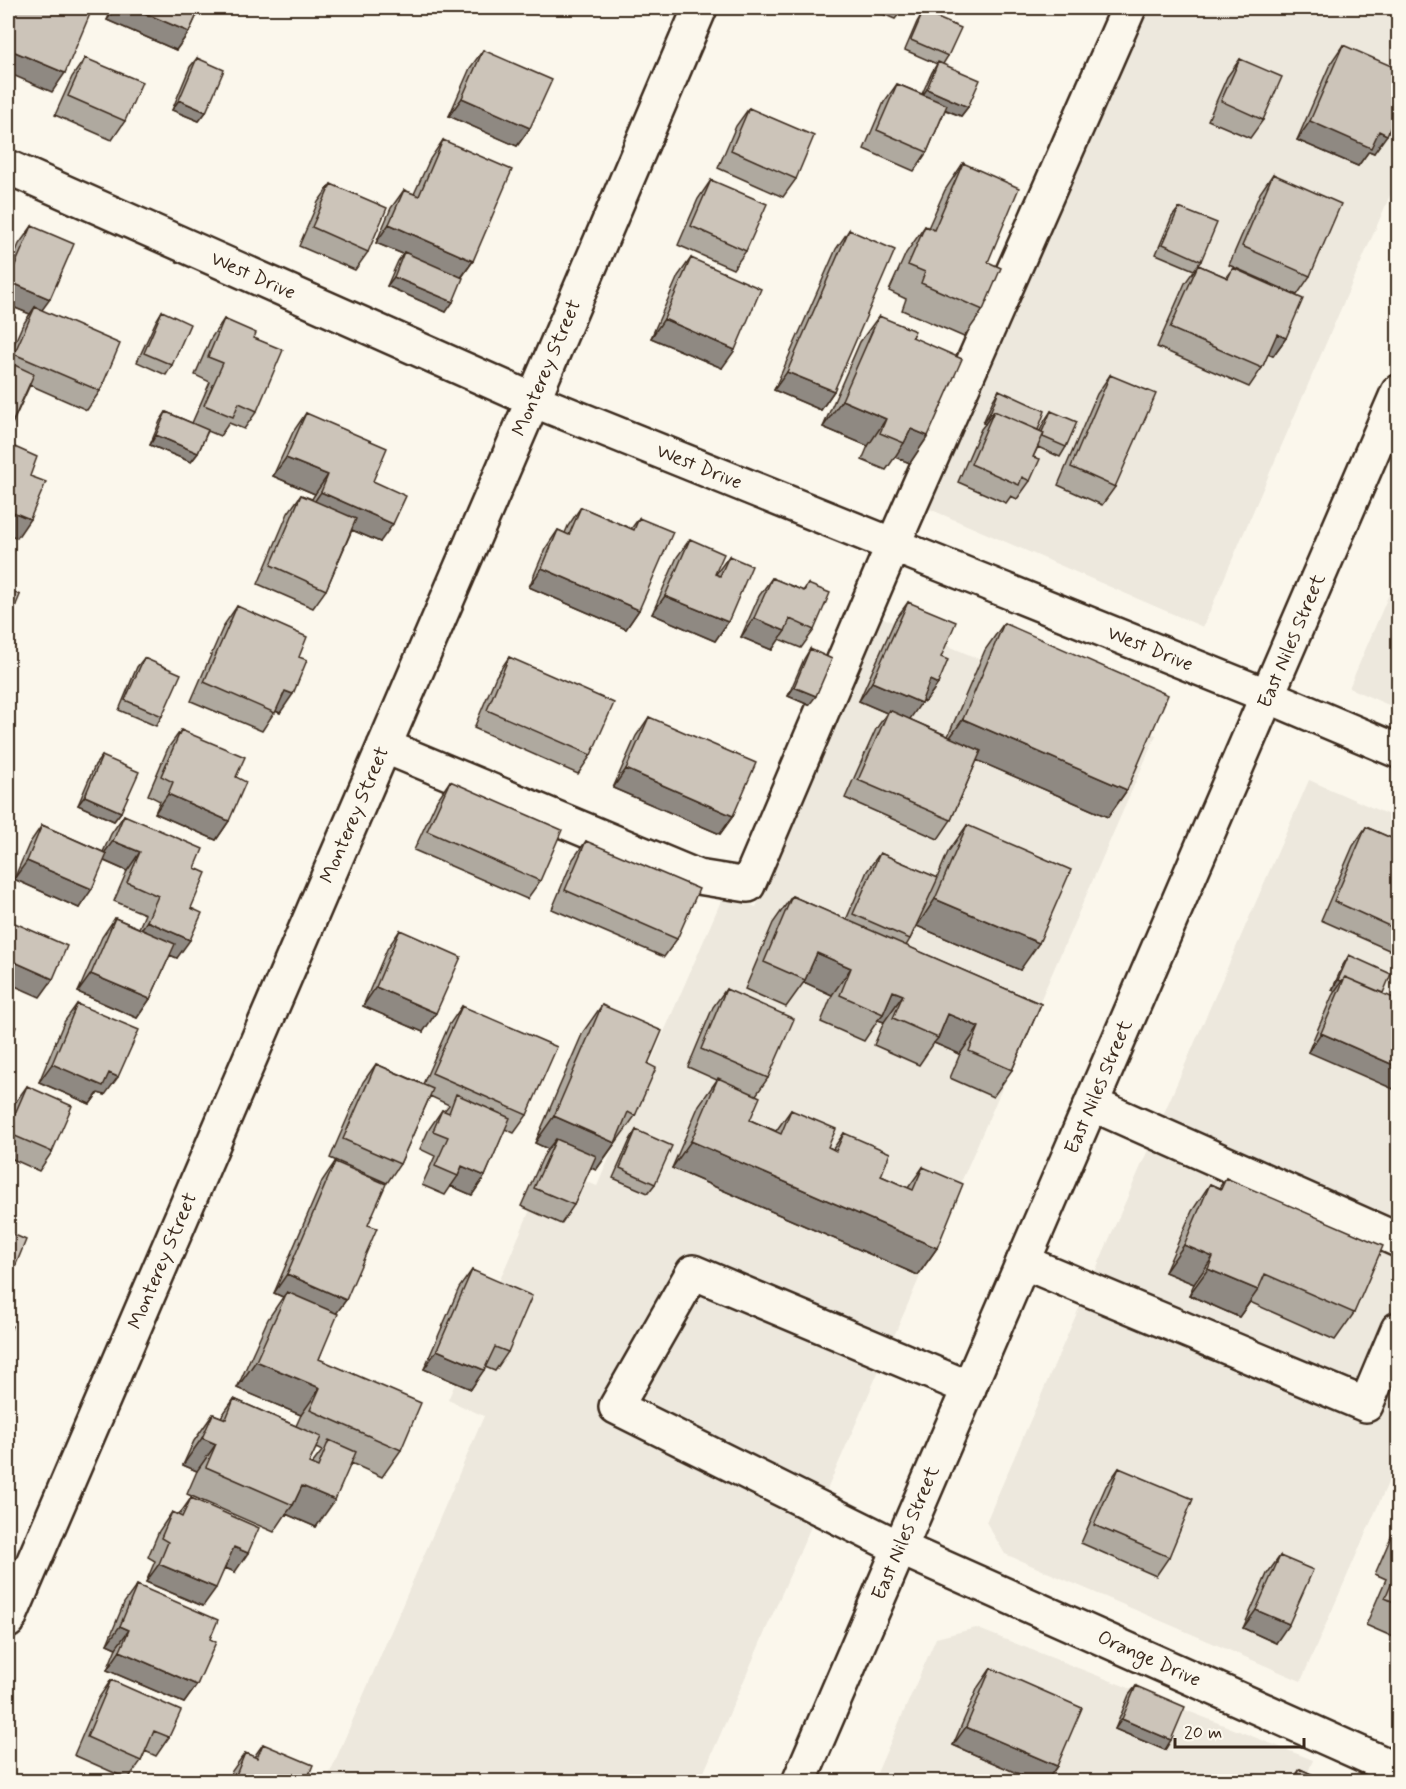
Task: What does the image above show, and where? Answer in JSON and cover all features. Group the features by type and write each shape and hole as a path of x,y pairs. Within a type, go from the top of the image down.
{"street":[{"name":"Monterey Street","path":"8,1621 700,8"},
{"path":"384,746 698,877 748,885 893,545 1129,8"},
{"name":"West Drive","path":"8,167 533,400 1268,696 1398,751"},
{"name":"East Niles Street","path":"799,1782 1398,392"},
{"path":"1092,1104 1398,1240"},
{"path":"1023,1262 1366,1405 1398,1329"},
{"name":"Orange Drive","path":"969,1388 693,1272 616,1407 900,1548 1398,1770"}],"shaded area":[{"path":"1143,8 1398,8 1398,177 1203,627 925,507"},
{"path":"1398,573 1398,709 1349,688"},
{"path":"881,617 1156,735 700,1781 326,1782 484,1416 448,1400 549,1166 597,1186 724,894 756,907"},
{"path":"1309,780 1398,819 1398,1460 1301,1681 1005,1554 986,1522"},
{"path":"976,1628 1313,1760 1304,1782 873,1782 936,1638"}],"building":[{"path":"8,8 75,8 90,14 65,73 8,49"},
{"path":"133,8 200,8 189,32"},
{"path":"923,12 961,28 948,56 911,40"},
{"path":"1343,45 1398,69 1398,80 1391,96 1398,99 1398,110 1387,135 1379,131 1371,148 1310,121"},
{"path":"483,50 552,80 530,128 462,98"},
{"path":"85,58 142,82 125,121 68,96"},
{"path":"197,58 224,70 206,112 179,100"},
{"path":"1240,59 1282,77 1263,120 1221,101"},
{"path":"938,62 980,80 968,107 927,89"},
{"path":"897,84 947,105 927,152 877,130"},
{"path":"749,108 814,136 796,179 731,150"},
{"path":"443,140 512,170 473,261 389,224 404,190 419,196"},
{"path":"963,163 1019,188 988,262 1001,268 983,310 921,283 925,272 908,265 925,226 934,230"},
{"path":"1273,174 1341,204 1310,276 1242,246"},
{"path":"711,180 767,204 746,251 691,226"},
{"path":"331,184 387,208 368,252 312,227"},
{"path":"1179,208 1217,223 1201,261 1163,244"},
{"path":"32,226 74,244 50,299 8,281"},
{"path":"849,230 895,250 834,391 787,372"},
{"path":"404,252 463,278 453,302 394,277"},
{"path":"691,258 761,289 735,350 664,319"},
{"path":"1198,265 1228,278 1233,268 1303,299 1286,338 1277,334 1262,368 1170,328"},
{"path":"35,307 120,344 100,391 14,354"},
{"path":"162,311 190,324 172,365 144,353"},
{"path":"879,316 915,331 912,337 962,359 928,436 911,429 904,443 880,433 886,419 842,400"},
{"path":"224,319 256,333 254,338 283,350 257,411 239,403 233,417 204,405 223,363 208,357"},
{"path":"8,362 34,374 9,430 8,429"},
{"path":"1110,375 1156,394 1115,487 1071,467"},
{"path":"999,390 1045,411 1038,430 994,411 990,413"},
{"path":"994,411 1044,433 1033,457 1040,459 1030,481 1022,477 1019,485 971,464"},
{"path":"1051,411 1077,422 1066,447 1043,437 1042,432"},
{"path":"166,412 208,430 198,453 156,435"},
{"path":"306,413 387,448 373,481 406,496 393,524 321,492 328,475 286,458"},
{"path":"8,444 37,457 30,476 46,482 30,519 8,510"},
{"path":"301,495 356,519 326,590 271,565"},
{"path":"581,507 634,530 639,518 673,532 639,610 542,568 558,530 569,535"},
{"path":"690,539 724,554 715,574 720,576 729,556 752,566 728,622 665,596"},
{"path":"772,578 804,591 808,584 830,593 814,630 790,619 785,631 754,618"},
{"path":"8,590 20,595 8,624"},
{"path":"908,602 956,622 941,657 948,660 938,684 930,680 921,703 872,682"},
{"path":"237,606 307,637 299,657 307,660 293,694 285,691 275,713 204,682"},
{"path":"1004,623 1168,695 1127,790 963,719"},
{"path":"810,649 832,659 816,696 794,687"},
{"path":"509,657 614,703 591,755 487,710"},
{"path":"144,658 181,674 162,716 125,700"},
{"path":"889,710 981,751 951,820 858,780"},
{"path":"649,717 756,763 733,816 626,769"},
{"path":"181,730 245,757 236,777 246,782 229,821 168,794 173,782 161,776"},
{"path":"102,756 139,772 121,812 85,796"},
{"path":"450,781 562,830 540,881 427,831"},
{"path":"124,815 203,849 195,868 206,873 191,908 202,913 190,940 147,921 158,896 127,882 140,852 113,841"},
{"path":"42,825 107,854 92,889 27,861"},
{"path":"967,825 1071,870 1039,943 935,899"},
{"path":"1366,827 1398,841 1398,930 1334,901"},
{"path":"586,841 699,889 677,939 565,890"},
{"path":"880,853 938,878 910,939 853,914"},
{"path":"792,896 1041,1004 1012,1070 969,1051 979,1027 948,1014 938,1038 893,1018 903,995 893,991 883,1014 840,995 851,968 817,953 805,980 764,962"},
{"path":"115,918 175,944 150,999 91,974"},
{"path":"8,920 67,946 53,979 8,959"},
{"path":"400,930 461,957 436,1013 376,987"},
{"path":"1349,955 1391,974 1383,993 1345,977 1342,981 1338,980"},
{"path":"1345,977 1398,1000 1398,1067 1321,1033"},
{"path":"726,989 794,1019 768,1078 701,1049"},
{"path":"77,1004 139,1030 118,1077 109,1073 103,1086 52,1064"},
{"path":"602,1005 662,1031 648,1064 656,1068 635,1116 628,1112 615,1143 554,1116"},
{"path":"462,1006 557,1047 527,1115 432,1073"},
{"path":"8,1024 16,1027 8,1047"},
{"path":"376,1064 433,1089 400,1164 343,1139"},
{"path":"718,1078 760,1097 750,1120 781,1134 791,1110 836,1129 828,1147 836,1151 844,1133 890,1153 881,1176 913,1190 923,1167 963,1184 937,1248 691,1141"},
{"path":"27,1086 72,1106 52,1152 8,1133"},
{"path":"456,1094 510,1118 485,1176 462,1166 458,1176 435,1166 448,1137 433,1131 442,1110 449,1113"},
{"path":"636,1130 672,1146 655,1184 620,1168"},
{"path":"556,1139 596,1156 574,1205 534,1188"},
{"path":"335,1162 386,1184 368,1225 377,1228 346,1300 287,1274"},
{"path":"1226,1178 1383,1246 1354,1313 1265,1274 1258,1290 1208,1269 1213,1257 1184,1245 1210,1184 1221,1189"},
{"path":"8,1232 26,1240 8,1284"},
{"path":"472,1270 532,1296 508,1352 495,1347 484,1370 437,1350"},
{"path":"8,1292 13,1295 8,1309"},
{"path":"287,1292 338,1314 319,1359 421,1403 401,1450 310,1410 320,1388 256,1361"},
{"path":"8,1324 12,1326 8,1336"},
{"path":"234,1399 321,1437 309,1463 318,1467 329,1440 356,1452 335,1500 302,1486 293,1505 206,1467 216,1444 202,1438 213,1414 226,1419"},
{"path":"1119,1468 1193,1499 1169,1557 1094,1525"},
{"path":"191,1498 259,1528 248,1553 234,1547 216,1588 159,1564 168,1542 161,1538 172,1512 182,1517"},
{"path":"1398,1537 1398,1549 1394,1547"},
{"path":"1280,1556 1313,1570 1289,1624 1256,1610"},
{"path":"1398,1567 1398,1604 1385,1598"},
{"path":"137,1585 218,1620 210,1639 216,1642 197,1685 120,1651 129,1630 120,1626"},
{"path":"991,1668 1082,1708 1057,1766 966,1727"},
{"path":"111,1680 181,1711 169,1737 154,1731 141,1761 87,1737"},
{"path":"1136,1686 1185,1707 1171,1740 1122,1719"},
{"path":"263,1744 313,1765 306,1782 246,1782 247,1780 236,1775 245,1753 257,1758"},
{"path":"1300,1769 1329,1782 1294,1782"}]}
